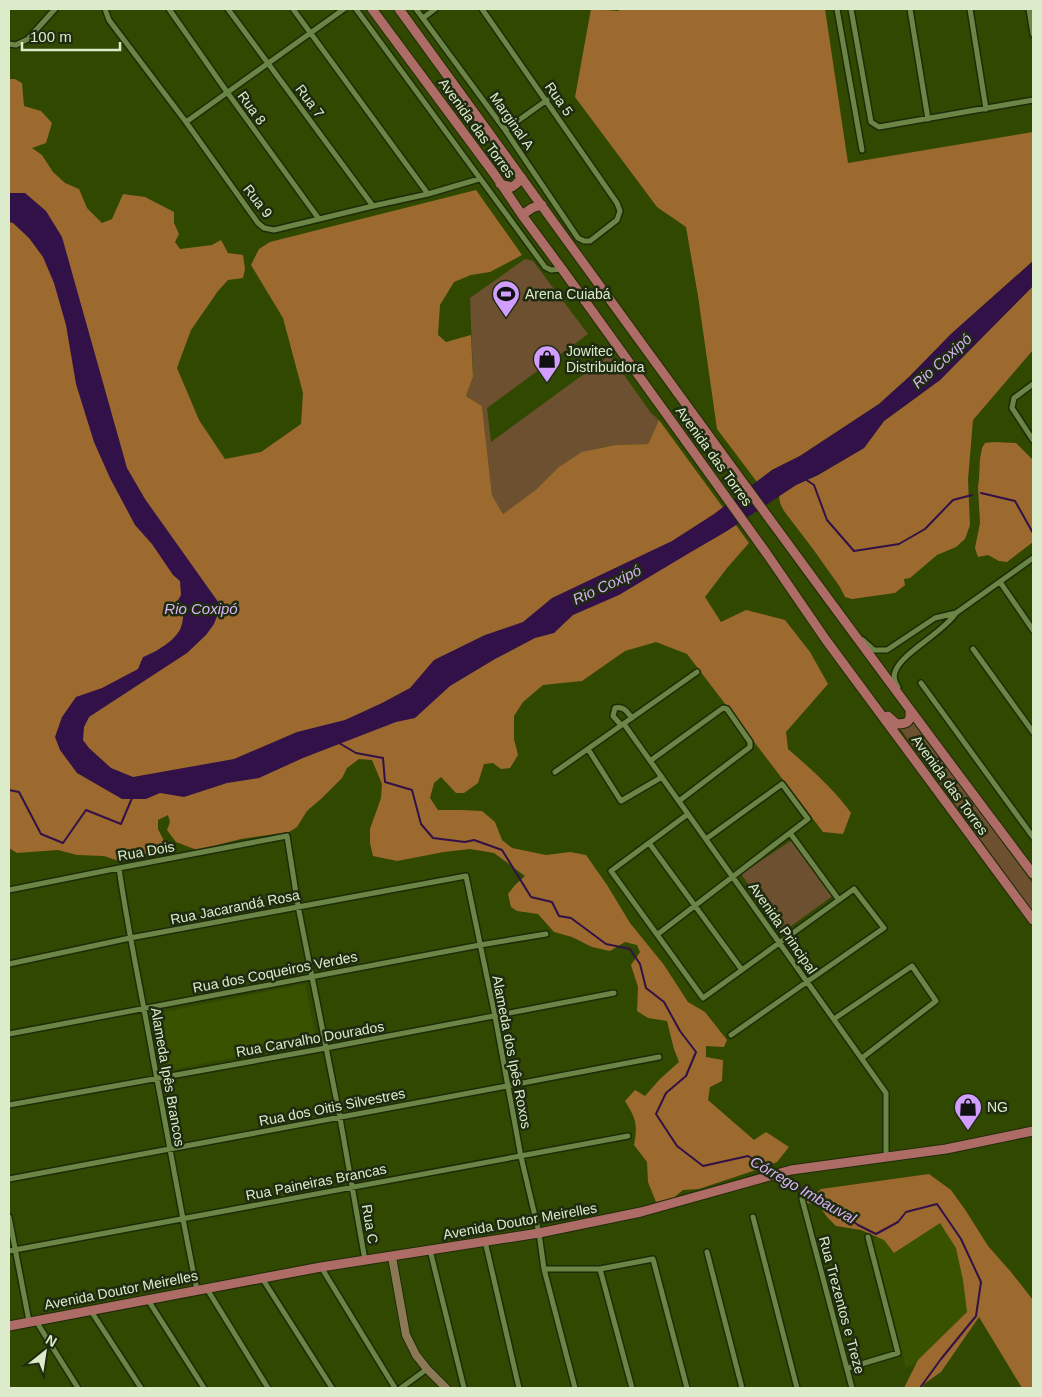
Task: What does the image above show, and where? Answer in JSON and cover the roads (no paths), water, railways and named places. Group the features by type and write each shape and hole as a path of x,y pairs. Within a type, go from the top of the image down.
{"main road":[{"name":"Avenida das Torres","path":"372,9 710,474 826,640 1033,920"},
{"name":"Avenida das Torres","path":"399,9 843,620 1033,874"},
{"path":"500,184 512,187 522,178"},
{"path":"522,215 532,208 542,205"},
{"path":"826,640 855,671 891,719 897,724 903,724 909,720 910,710"},
{"name":"Avenida Doutor Meirelles","path":"9,1326 321,1267 539,1233 641,1212 791,1170 946,1149 1033,1131"}],"street":[{"path":"9,44 16,45 28,39 55,9"},
{"name":"Rua 9","path":"106,9 109,20 186,122 258,223 264,228 274,230 428,194 479,179"},
{"name":"Rua 8","path":"169,9 319,219"},
{"name":"Rua 7","path":"228,9 374,206"},
{"path":"293,9 428,194"},
{"path":"186,122 344,9"},
{"path":"356,9 545,267 551,270 562,269"},
{"name":"Marginal A","path":"416,9 505,130 578,238 584,242 590,241"},
{"path":"423,18 435,9"},
{"name":"Rua 5","path":"482,9 547,100 617,204 620,211 617,220 590,241"},
{"path":"837,9 862,150"},
{"path":"851,9 871,122 879,128 1033,100"},
{"path":"910,9 928,119"},
{"path":"970,9 986,109"},
{"path":"1029,9 1033,34"},
{"path":"505,130 547,100"},
{"path":"1033,384 1014,398 1012,408 1033,440"},
{"path":"843,620 874,650 885,650 935,618 956,613 1033,558"},
{"path":"1000,582 1033,630"},
{"path":"910,710 906,699 895,682 895,671 906,658 951,621 956,613"},
{"path":"973,649 1033,732"},
{"path":"555,772 697,672"},
{"path":"921,683 1033,838"},
{"path":"623,725 613,716 615,708 620,707 624,709 632,718"},
{"path":"650,761 723,708 727,709 750,742 750,747 679,801"},
{"name":"Avenida Principal","path":"623,725 886,1093 886,1157"},
{"path":"588,750 621,801 662,777"},
{"path":"658,934 808,819 782,784 706,839"},
{"path":"688,814 611,871 703,998 854,889 884,928 731,1034"},
{"path":"790,833 839,900"},
{"name":"Rua Dois","path":"9,890 287,836"},
{"name":"Rua C","path":"287,836 298,906 340,1118 365,1261"},
{"path":"649,843 742,970"},
{"name":"Alameda Ipês Brancos","path":"119,868 130,938 182,1220 197,1290"},
{"name":"Rua Jacarandá Rosa","path":"9,964 130,938 466,876"},
{"name":"Alameda dos Ipês Roxos","path":"466,876 495,1016 521,1157 539,1233 544,1268 575,1388"},
{"name":"Rua dos Coqueiros Verdes","path":"9,1034 480,944 546,934"},
{"path":"834,1019 912,966 936,1001 862,1058"},
{"name":"Rua Carvalho Dourados","path":"9,1105 326,1048 614,993"},
{"name":"Rua dos Oitis Silvestres","path":"9,1179 340,1118 659,1056"},
{"name":"Rua Paineiras Brancas","path":"12,1251 628,1136"},
{"name":"Rua Trezentos e Treze","path":"802,1200 852,1388"},
{"path":"9,1217 12,1251 32,1321 78,1388"},
{"path":"752,1217 797,1388"},
{"path":"848,1368 898,1353 868,1237"},
{"path":"485,1241 519,1388"},
{"path":"430,1250 464,1388"},
{"path":"707,1252 742,1388"},
{"path":"392,1257 406,1335 416,1355 446,1388"},
{"path":"544,1268 600,1269 653,1258 687,1388"},
{"path":"321,1267 395,1388"},
{"path":"600,1269 632,1388"},
{"path":"262,1278 332,1388"},
{"path":"207,1288 268,1388"},
{"path":"148,1300 204,1388"},
{"path":"91,1311 141,1388"},
{"path":"401,1388 427,1369"}],"water":[{"name":"Rio Coxipó","path":"9,193 25,193 46,211 62,237 127,468 145,499 221,606 214,624 206,635 187,653 89,717 84,727 83,740 111,768 133,777 234,759 297,732 345,720 410,688 434,660 485,635 523,622 552,598 672,541 714,514 772,470 800,456 879,404 909,377 951,334 1033,261 1033,286 940,380 884,421 864,448 818,475 796,485 727,531 619,595 573,615 554,633 535,638 450,686 415,718 396,722 303,758 259,778 227,783 184,797 160,793 146,799 122,799 77,773 60,750 55,737 62,717 76,697 102,688 138,669 143,657 159,649 175,637 181,627 184,611 177,602 181,595 180,581 173,575 152,544 135,525 110,478 94,442 76,384 66,325 54,283 43,257 29,238 13,223 9,222"}],"waterway":[{"path":"805,479 814,485 827,520 854,551 899,544 925,529 953,500 972,495"},
{"path":"981,493 1015,501 1033,533"},
{"name":"Córrego Imbauval","path":"339,743 356,753 383,758 385,782 412,790 421,824 433,838 465,842 474,840 502,850 531,897 552,902 559,916 571,918 606,944 630,949 640,964 646,988 664,1002 680,1031 696,1052 686,1076 666,1093 656,1114 677,1146 703,1166 748,1156 774,1172"},
{"path":"9,790 19,792 41,834 63,843 86,810 121,824 132,798"},
{"name":"Córrego Imbauval","path":"783,1177 795,1184 809,1197 827,1202 858,1225 876,1234 898,1222 906,1212 937,1204 961,1239 981,1282 976,1316 920,1388"}],"place":[{"name":"Arena Cuiabá","path":"506,318"},
{"name":"Jowitec Distribuidora","path":"547,383"},
{"name":"NG","path":"968,1131"}]}
